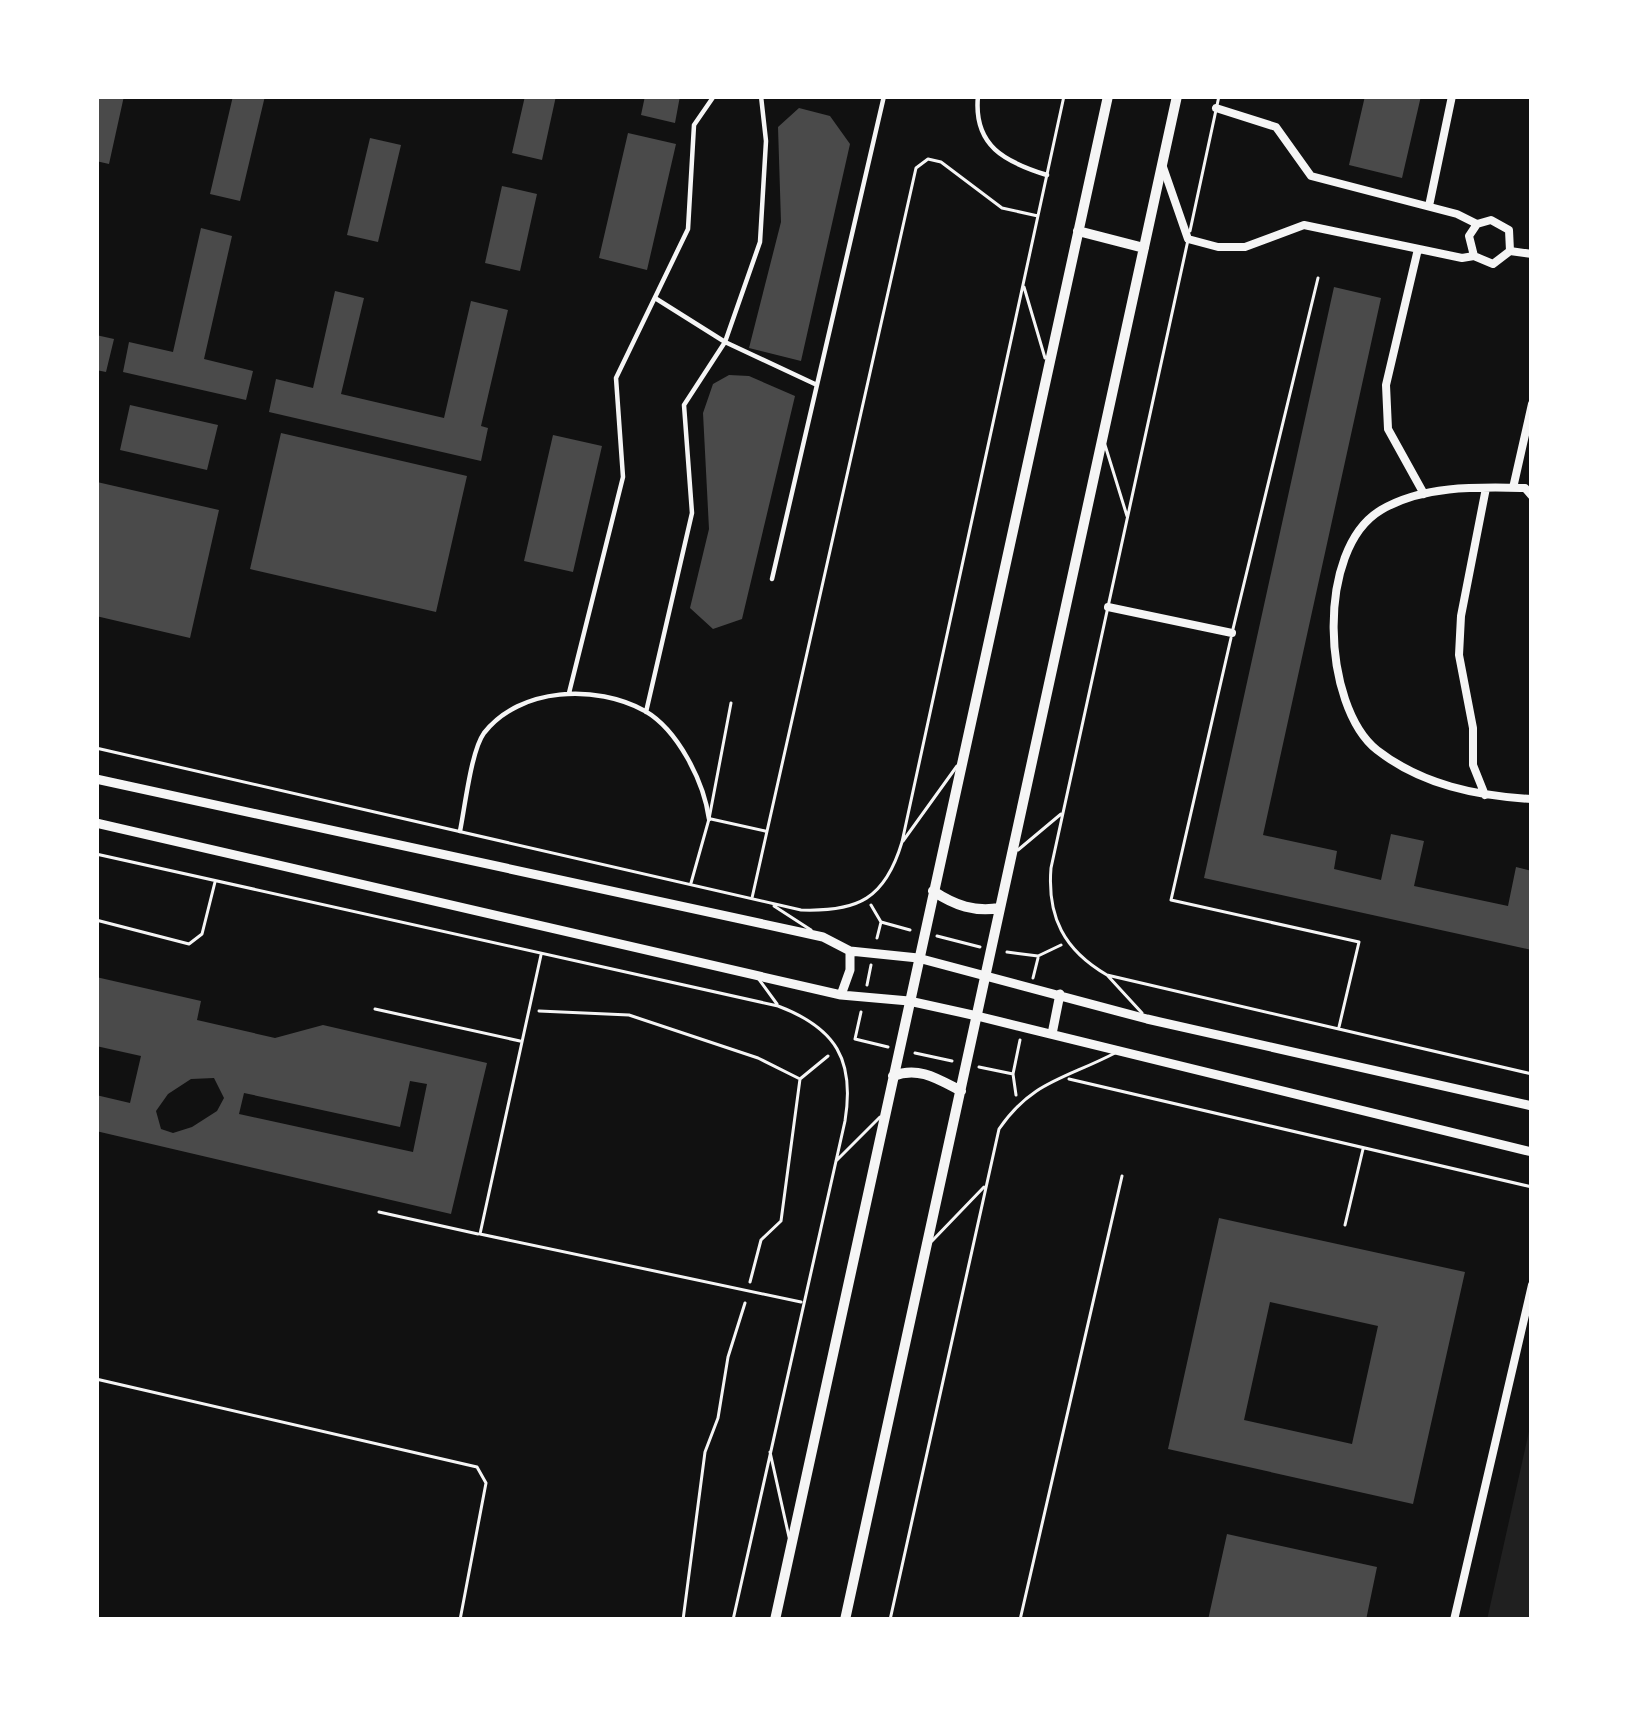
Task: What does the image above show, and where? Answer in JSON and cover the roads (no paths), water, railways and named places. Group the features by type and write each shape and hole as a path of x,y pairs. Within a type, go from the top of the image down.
{"main road":[{"path":"776,1620 1108,96"},
{"path":"845,1620 1177,96"},
{"path":"1078,231 1144,248"},
{"path":"933,891 954,904 981,910 1000,908"},
{"path":"893,1076 909,1070 928,1074 961,1091"}],"street":[{"path":"569,693 623,477 616,378 688,229 694,124 714,96"},
{"path":"646,712 692,513 684,405 725,342 760,242 766,141 761,96"},
{"path":"772,579 884,96"},
{"path":"978,96 976,115 985,138 1009,163 1047,176"},
{"path":"1429,206 1452,96"},
{"path":"1162,165 1188,239 1218,247 1245,247 1304,225 1462,258 1474,256 1493,264 1510,251 1512,237 1504,225 1491,220 1477,224 1429,206 1311,176 1276,127 1216,109"},
{"path":"1474,256 1469,236 1477,224"},
{"path":"1418,249 1385,385 1388,429 1424,494"},
{"path":"1510,251 1532,254"},
{"path":"655,298 725,342 817,385"},
{"path":"1513,488 1532,404"},
{"path":"1485,796 1473,765 1472,728 1459,655 1461,616 1486,488"},
{"path":"1532,496 1525,488 1424,494 1378,511 1349,545 1335,586 1335,639 1347,711 1375,748 1430,781 1485,796 1532,799"},
{"path":"1108,607 1232,633"},
{"path":"460,831 481,737 501,716 529,699 569,693 613,700 646,712 684,752 706,797 709,819"},
{"path":"96,779 823,937 850,952 918,958 1147,1018 1532,1106"},
{"path":"96,823 841,994 909,1001 977,1016 1532,1153"},
{"path":"841,994 850,970 850,952"},
{"path":"1052,1034 1060,994"},
{"path":"1454,1620 1532,1285"}],"lane":[{"path":"96,748 769,903 828,911 852,908 867,898 894,869 902,842 1064,96"},
{"path":"1219,96 1064,812 1048,894 1054,920 1066,943 1084,962 1107,975 1532,1074"},
{"path":"751,899 916,167 928,159 941,162 1002,208 1038,216"},
{"path":"1318,278 1171,900 1359,942 1339,1029"},
{"path":"1023,285 1048,369"},
{"path":"1103,436 1127,518"},
{"path":"691,885 731,703"},
{"path":"902,842 962,760"},
{"path":"1012,856 1064,812"},
{"path":"709,819 765,831"},
{"path":"96,854 778,1006 806,1017 829,1036 844,1062 850,1091 733,1620"},
{"path":"96,920 189,944 202,934 216,880"},
{"path":"769,903 823,937"},
{"path":"480,1234 541,953"},
{"path":"753,972 778,1006"},
{"path":"1107,975 1147,1018"},
{"path":"375,1009 522,1041"},
{"path":"890,1620 998,1129 1017,1102 1043,1083 1067,1078 1119,1050"},
{"path":"1067,1078 1532,1187"},
{"path":"832,1165 885,1112"},
{"path":"1345,1225 1363,1148"},
{"path":"1020,1620 1122,1176"},
{"path":"927,1246 984,1187"},
{"path":"379,1212 802,1302"},
{"path":"96,1379 477,1467 486,1483 460,1620"},
{"path":"770,1450 791,1548"}]}
